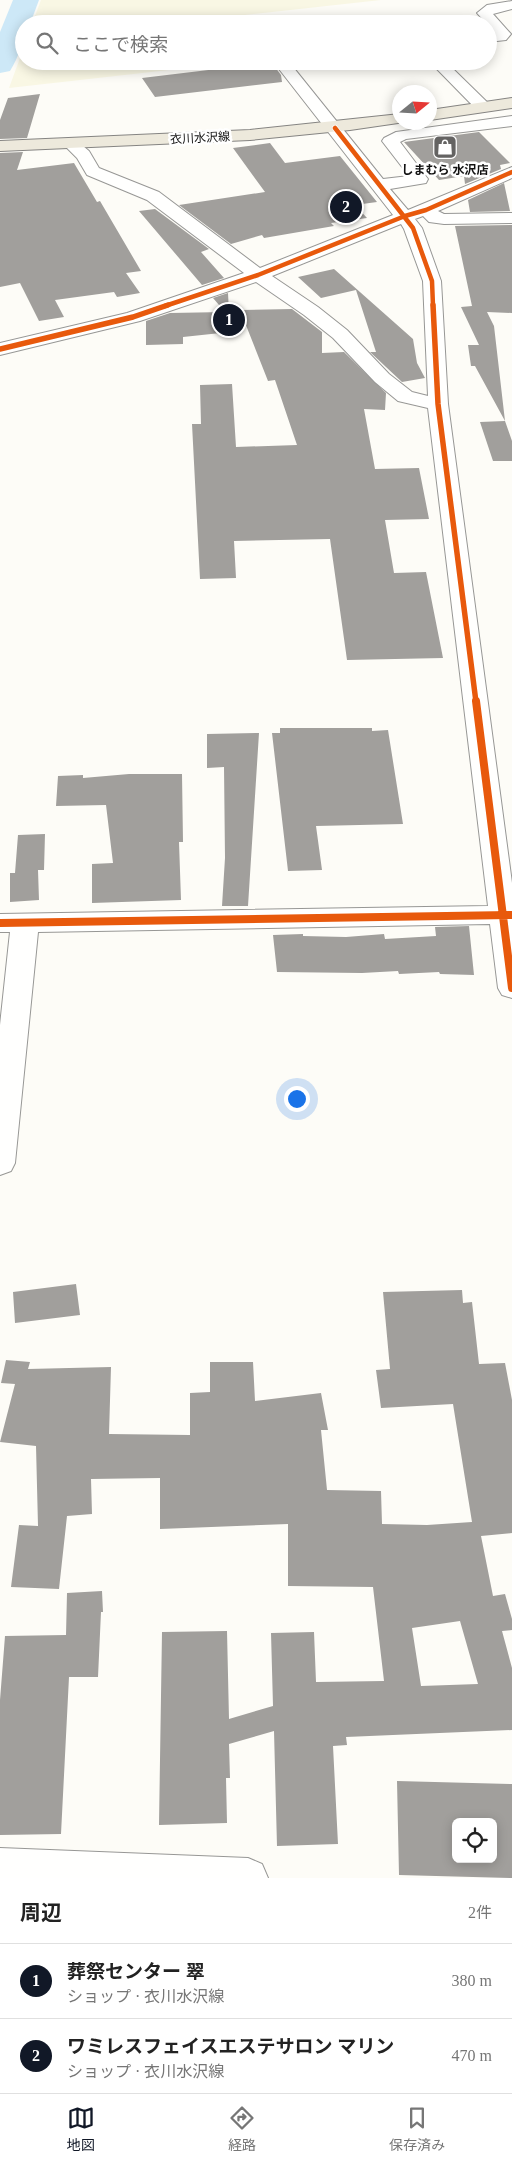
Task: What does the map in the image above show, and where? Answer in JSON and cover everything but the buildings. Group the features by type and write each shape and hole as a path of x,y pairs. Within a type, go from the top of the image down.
{"main road":[{"path":"437,114 512,103"},
{"name":"衣川水沢線","path":"0,146 206,139 335,128 392,120"}],"street":[{"path":"486,15 484,13 492,8 512,5"},
{"path":"497,27 504,34 497,37"},
{"path":"287,70 414,228 432,281 438,404 507,915 512,988"},
{"path":"445,70 483,107"},
{"path":"380,185 420,179 390,140 402,135 512,121"},
{"path":"71,144 83,155 93,171 153,196 340,334 382,378 406,397 438,404"},
{"path":"0,349 133,317 258,275 405,216 426,210 512,172"},
{"path":"426,210 435,218 444,219 512,218"},
{"path":"0,1163 13,923 507,915"},
{"path":"0,1868 248,1878"}],"shaded area":[{"path":"41,0 381,0 245,15 35,15"},
{"path":"16,70 169,70 9,88"}],"waterway":[{"path":"20,15 26,0"},
{"path":"0,65 15,28"}],"cycle path":[{"path":"335,128 413,228 432,281 438,404 512,988"},
{"path":"0,349 133,317 258,275 405,216 426,210 512,172"},
{"path":"0,923 512,915"}],"place":[{"name":"しまむら 水沢店","path":"445,147"},
{"name":"ワミレスフェイスエステサロン マリン","path":"346,207"},
{"name":"葬祭センター 翠","path":"229,320"}]}
